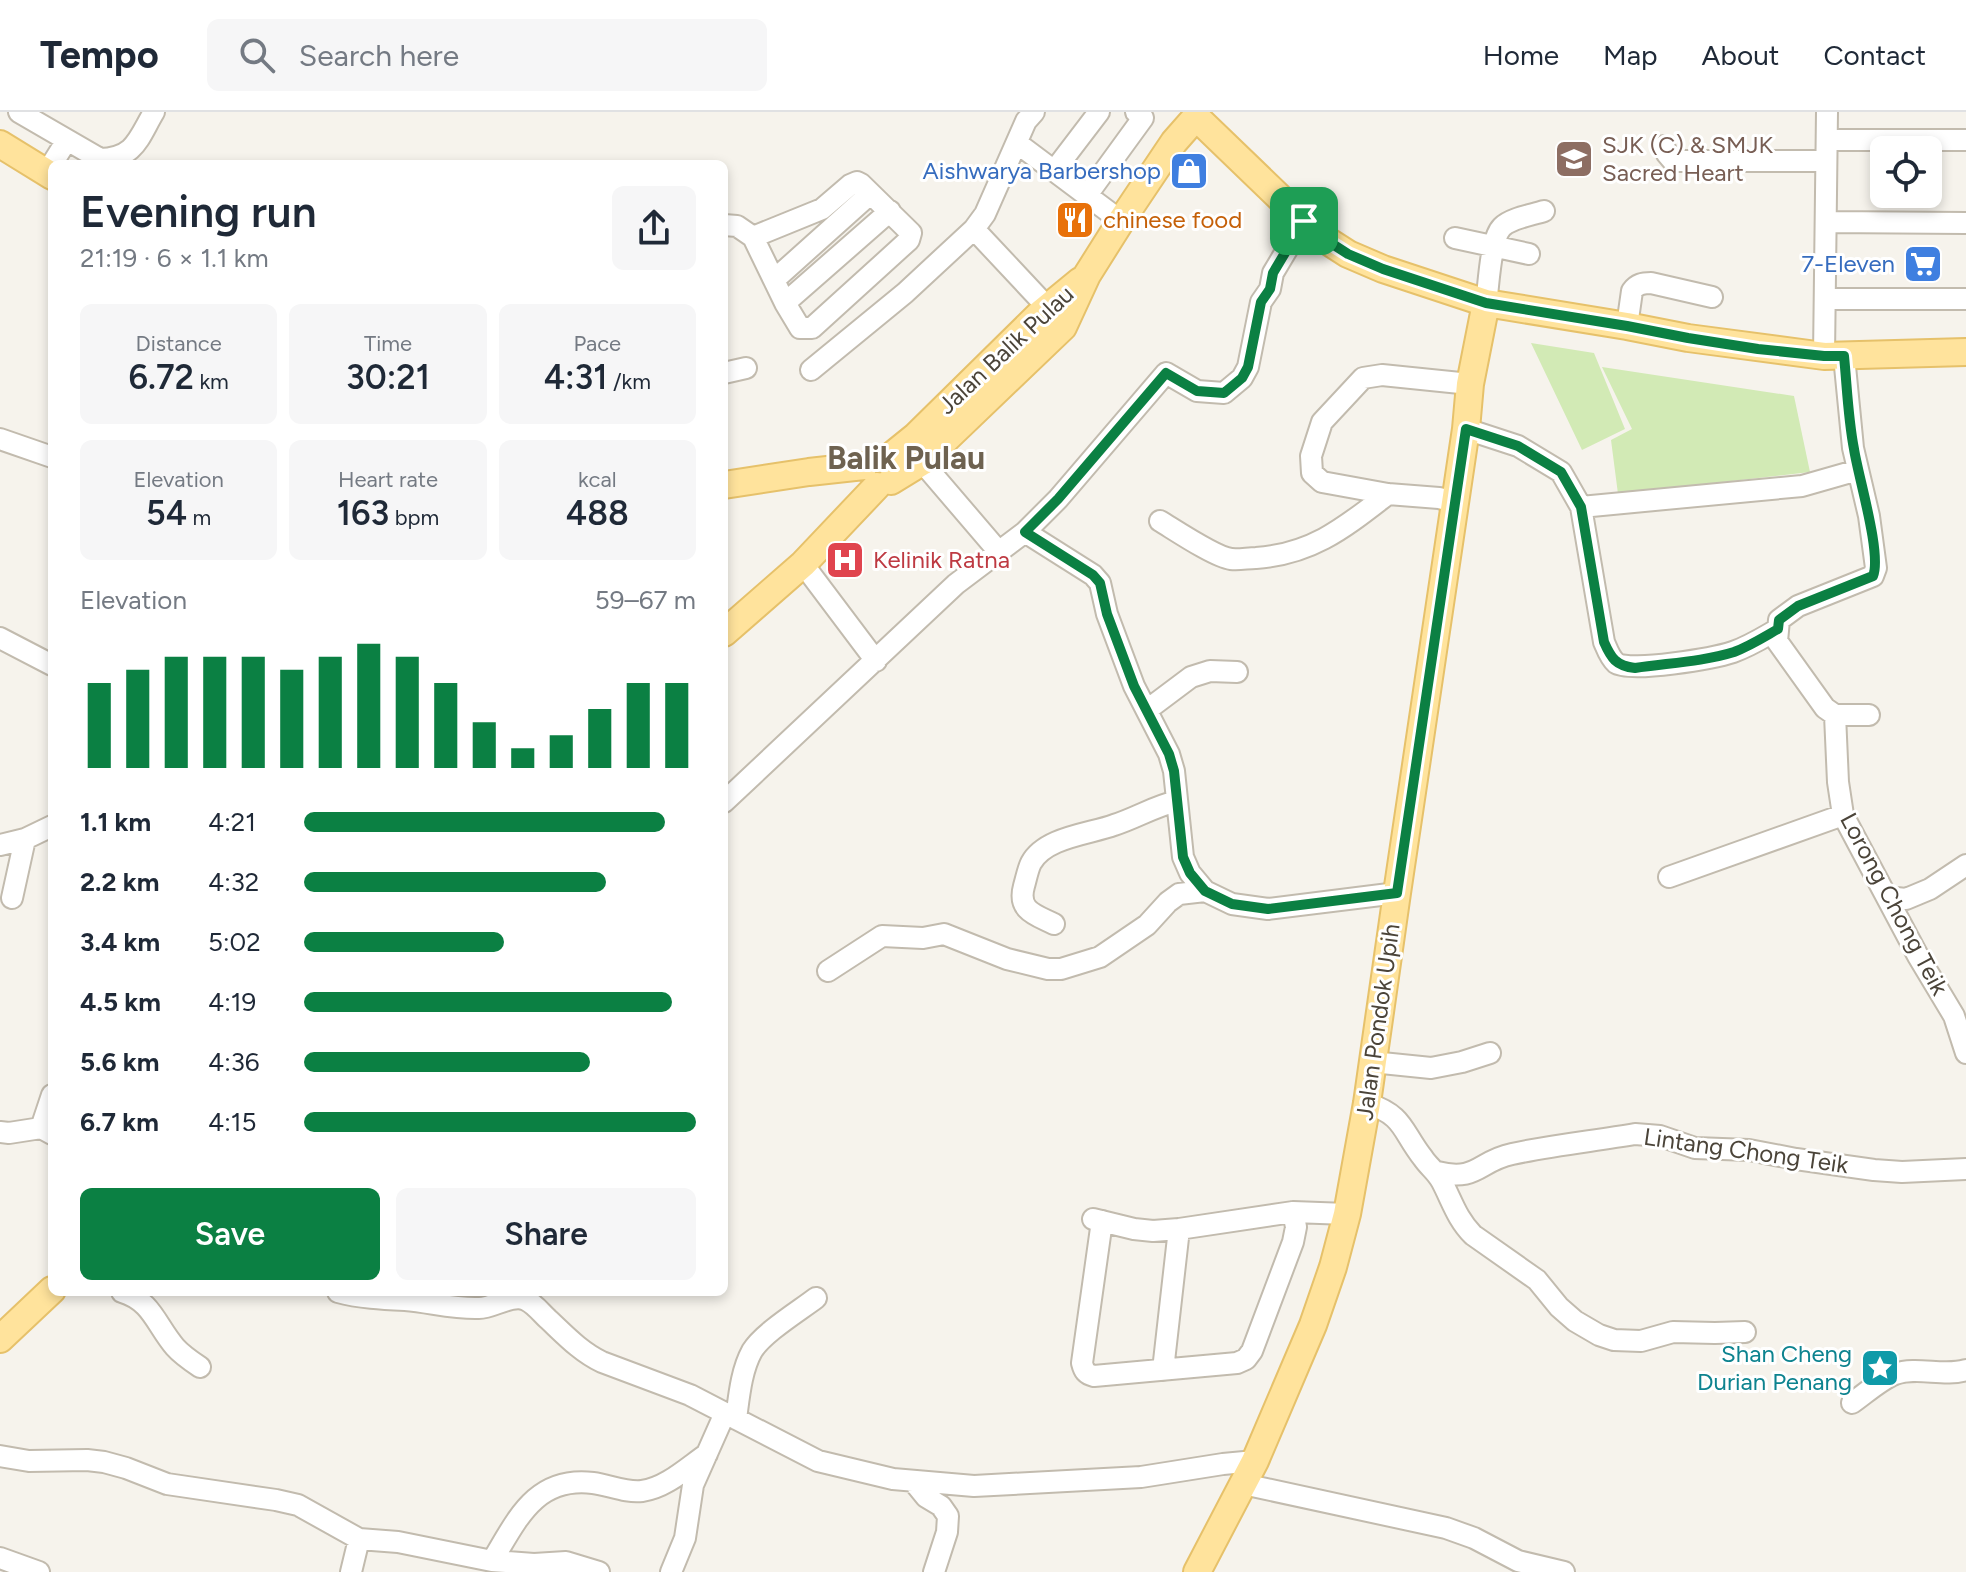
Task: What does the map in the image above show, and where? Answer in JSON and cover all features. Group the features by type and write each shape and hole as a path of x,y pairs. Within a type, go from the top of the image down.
{"main road":[{"name":"Jalan Balik Pulau","path":"880,473 922,462 1063,327 1087,275 1121,221 1174,142 1198,115"},
{"path":"1198,115 1323,238 1348,254 1383,269 1486,303 1688,338 1834,356 1966,352"},
{"path":"0,144 48,173"},
{"name":"Jalan Balik Pulau","path":"728,630 803,564 880,473 916,436 1048,308 1087,275"},
{"name":"Jalan Pondok Upih","path":"1197,1572 1249,1473 1313,1325 1347,1214 1367,1103 1466,429 1470,384 1486,303"},
{"path":"728,484 809,472 880,473"},
{"path":"0,1339 48,1294"}],"street":[{"path":"19,112 100,159 115,159 131,151 154,112"},
{"path":"1054,171 1099,112"},
{"path":"1087,195 1143,118 1136,112"},
{"path":"1827,112 1825,299 1834,356 1869,516 1876,568 1873,576 1798,606 1779,620 1777,641 1825,708 1835,715 1869,715"},
{"path":"811,370 905,293 974,229 985,214 1017,143 1025,115"},
{"path":"56,160 67,140"},
{"path":"1664,146 1673,161 1966,140"},
{"path":"1017,143 1121,221"},
{"path":"728,225 737,226 753,237 800,328 812,328 909,240 911,233 861,184 854,183 822,209 753,237"},
{"path":"774,280 870,194"},
{"path":"785,303 890,211"},
{"path":"1486,303 1494,247 1500,229 1509,222 1544,211"},
{"path":"728,798 956,584 1025,532 1058,499 1166,373 1197,391 1224,393 1242,378 1248,367 1261,302 1270,289 1273,273 1304,221"},
{"path":"1826,222 1966,223"},
{"path":"974,229 1048,308"},
{"path":"1455,238 1529,254"},
{"path":"1627,326 1632,291 1642,283 1712,297"},
{"path":"1825,299 1966,299"},
{"path":"728,372 746,368"},
{"path":"1455,502 1322,482 1312,473 1311,456 1322,422 1363,378 1382,375 1470,384"},
{"path":"1466,429 1518,446 1561,472 1581,507 1604,642 1617,664 1635,668 1731,653 1778,629"},
{"path":"0,439 48,456"},
{"path":"922,462 999,552"},
{"path":"1581,507 1802,486 1858,470"},
{"path":"1160,521 1230,559 1278,556 1318,543 1388,494"},
{"path":"1025,532 1093,575 1100,583 1107,614 1134,686 1169,754 1174,771 1183,857 1190,873 1205,891 1232,904 1268,909 1397,893"},
{"path":"803,564 876,661"},
{"path":"0,638 48,663"},
{"path":"1147,710 1191,677 1210,671 1237,672"},
{"name":"Lorong Chong Teik","path":"1835,715 1843,815 1918,956 1954,1016 1964,1041"},
{"path":"1054,924 1029,912 1023,904 1022,894 1032,861 1045,849 1077,834 1111,827 1160,805 1177,801"},
{"path":"1669,877 1843,815"},
{"path":"0,845 25,839 48,828"},
{"path":"12,898 25,839"},
{"path":"1887,897 1906,899 1930,889 1966,865"},
{"path":"828,971 882,936 923,938 944,934 1007,959 1061,969 1100,957 1147,925 1179,894 1205,891"},
{"path":"1372,1062 1431,1068 1490,1053"},
{"path":"1367,1103 1395,1116 1423,1160 1437,1172 1464,1226 1537,1280 1575,1321 1599,1335 1628,1342 1673,1332 1745,1332"},
{"path":"0,1132 46,1131"},
{"name":"Lintang Chong Teik","path":"1437,1172 1469,1174 1508,1154 1635,1134 1648,1134 1695,1148 1749,1150 1874,1170 1966,1169"},
{"path":"1293,1212 1296,1227 1293,1242 1252,1351 1246,1359 1237,1363 1094,1376 1083,1370 1098,1220 1153,1231 1293,1212 1347,1214"},
{"path":"1163,1370 1179,1229"},
{"path":"133,1296 155,1316 174,1346 200,1367"},
{"path":"353,1296 463,1308 484,1308 523,1298 574,1344 602,1362 690,1395 818,1461 893,1479 974,1486 1141,1477 1223,1464 1446,1528 1474,1538 1518,1561 1564,1572"},
{"path":"671,1572 687,1530 693,1485 730,1416 753,1350 816,1298"},
{"path":"1852,1403 1896,1374 1957,1373 1966,1370"},
{"path":"492,1561 517,1520 544,1491 571,1483 589,1482 641,1491 663,1483 707,1454"},
{"path":"0,1456 29,1461 104,1462 167,1484 298,1505 359,1539 398,1542 534,1568 566,1562 599,1572"},
{"path":"913,1481 948,1516 947,1532 934,1572"},
{"path":"351,1572 359,1539"},
{"path":"0,1558 39,1572"}],"green space":[{"path":"1531,343 1594,353 1625,429 1582,450"},
{"path":"1602,367 1794,396 1810,472 1618,494 1611,440 1632,429"}],"place":[{"name":"SJK (C) & SMJK Sacred Heart","path":"1574,159"},
{"name":"Aishwarya Barbershop","path":"1189,171"},
{"name":"chinese food","path":"1075,220"},
{"name":"7-Eleven","path":"1923,264"},
{"name":"Kelinik Ratna","path":"845,560"},
{"name":"Shan Cheng Durian Penang","path":"1880,1368"}],"district":[{"name":"Balik Pulau","path":"906,458"}],"route":[{"path":"1304,221 1348,254 1383,269 1486,303 1758,349 1844,356 1853,448 1869,516 1876,568 1873,576 1798,606 1779,620 1778,629 1749,646 1703,659 1625,667 1612,660 1604,642 1581,507 1561,472 1518,446 1466,429 1397,893 1268,909 1232,904 1205,891 1190,873 1183,857 1174,771 1169,754 1134,686 1107,614 1100,583 1093,575 1025,532 1058,499 1166,373 1197,391 1224,393 1242,378 1248,367 1261,302 1270,289 1273,273 1304,221"}]}
